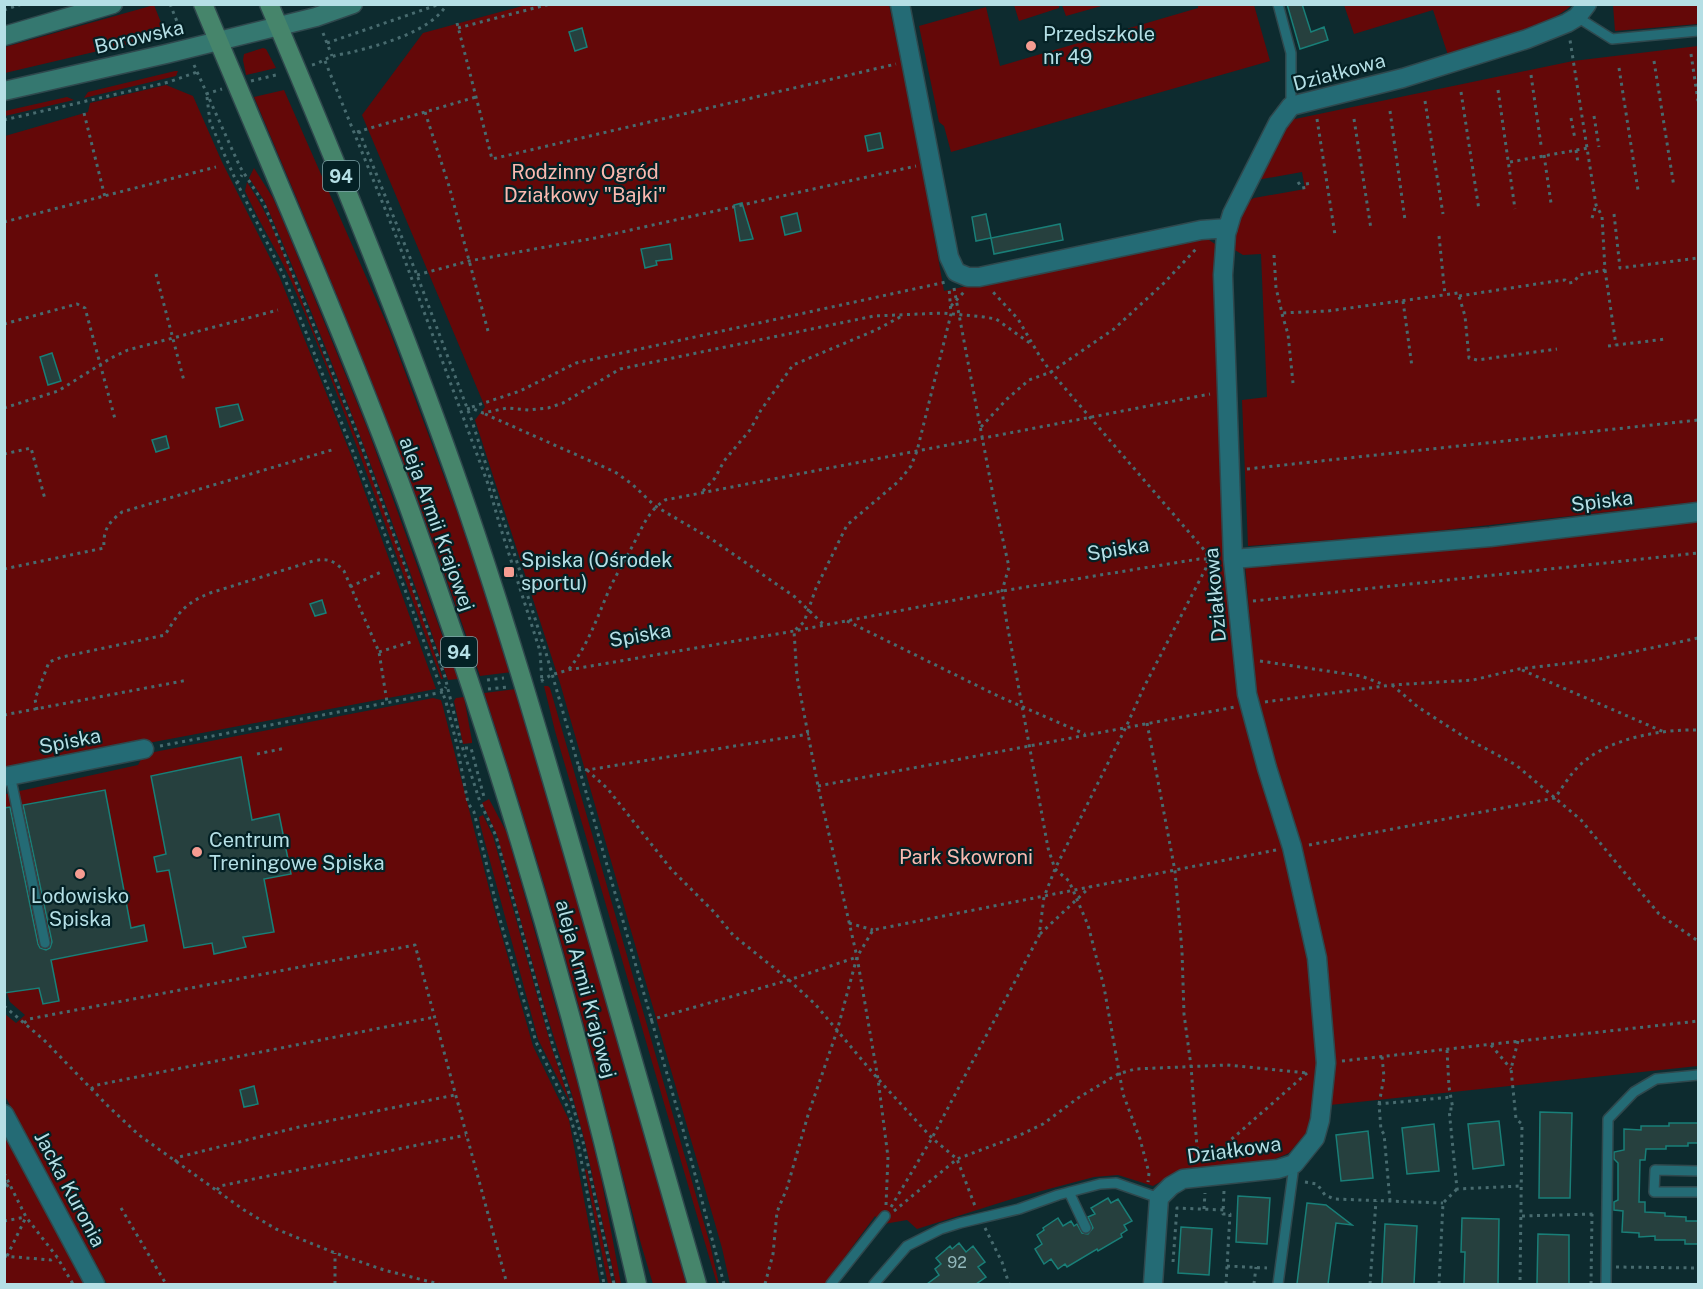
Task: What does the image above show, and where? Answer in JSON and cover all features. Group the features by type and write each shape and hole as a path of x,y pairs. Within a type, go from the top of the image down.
{"main road":[{"name":"aleja Armii Krajowej","path":"203,4 352,360 406,501 478,705 505,787 584,1063 637,1284"},
{"name":"aleja Armii Krajowej","path":"268,4 369,243 485,563 522,675 663,1159 697,1284"}],"street":[{"name":"Borowska","path":"4,36 113,4"},
{"name":"Borowska","path":"4,91 316,17 353,4"},
{"path":"900,4 950,257 956,272 968,277 979,278 1201,230 1228,228"},
{"name":"Działkowa","path":"1152,1195 1183,1179 1198,1180 1290,1166 1304,1154 1315,1138 1320,1120 1326,1063 1317,958 1292,847 1247,694 1233,560 1223,275 1228,228 1233,213 1278,123 1291,106 1403,78 1518,42 1577,15"},
{"name":"Spiska","path":"1233,560 1490,537 1698,512"},
{"name":"Spiska","path":"7,776 144,749"},
{"name":"Jacka Kuronia","path":"4,1114 95,1284"},
{"path":"1152,1195 1153,1284"}],"lane":[{"path":"1278,4 1291,53 1291,106"},
{"path":"1577,15 1612,39 1698,31"},
{"path":"7,776 45,943"},
{"path":"1606,1284 1608,1119 1634,1092 1656,1079 1698,1075"},
{"path":"1278,1284 1293,1173 1290,1166"},
{"path":"1698,1171 1655,1170 1654,1192 1698,1192"},
{"path":"874,1284 907,1246 940,1229 1019,1209 1100,1184 1116,1183 1152,1195"},
{"path":"1069,1192 1086,1228"},
{"path":"831,1284 885,1216"}],"path":[{"path":"4,9 22,4"},
{"path":"170,4 180,30"},
{"path":"327,43 440,4"},
{"path":"314,64 332,56 368,48 424,27 441,15 447,4"},
{"path":"458,28 550,4"},
{"path":"1577,15 1588,148 1596,205 1602,216 1605,270 1616,345"},
{"path":"457,23 492,159 901,63"},
{"path":"325,38 332,56"},
{"path":"1691,54 1698,101"},
{"path":"325,61 417,275 469,408 546,653 684,1133 724,1284"},
{"path":"1654,61 1674,187"},
{"path":"1619,68 1638,190"},
{"path":"4,120 168,82 196,70 243,174 264,204 357,433 445,677 462,746 480,802 496,836 553,1046 583,1142 614,1284"},
{"path":"245,83 280,74"},
{"path":"1531,75 1541,144"},
{"path":"206,94 222,89"},
{"path":"1498,90 1515,209"},
{"path":"1461,92 1479,210"},
{"path":"206,94 210,123 237,183 283,274 310,338 374,505 462,749 468,803 474,812 499,916 536,1042 567,1106 578,1143 604,1284"},
{"path":"357,132 476,97"},
{"path":"1425,101 1443,214"},
{"path":"1390,111 1405,220"},
{"path":"425,112 449,186 488,331"},
{"path":"84,113 105,197"},
{"path":"1594,116 1599,147"},
{"path":"1571,118 1575,139"},
{"path":"1317,119 1335,234"},
{"path":"1354,119 1371,229"},
{"path":"357,132 488,484 540,651 543,681 551,675"},
{"path":"1509,162 1588,148"},
{"path":"1576,150 1578,163"},
{"path":"1544,155 1551,203"},
{"path":"417,275 469,261 606,235 921,165"},
{"path":"4,222 216,167"},
{"path":"237,183 243,174"},
{"path":"1298,182 1302,188 1307,188 1307,181"},
{"path":"1592,218 1596,205"},
{"path":"1614,214 1620,268 1698,258"},
{"path":"1439,236 1445,295"},
{"path":"981,427 1007,399 1029,381 1052,372 1114,329 1164,283 1201,244"},
{"path":"1274,255 1276,288 1288,334 1293,383"},
{"path":"1459,296 1556,281 1565,280 1569,283 1574,282 1579,275 1605,270"},
{"path":"156,274 184,381"},
{"path":"979,278 1018,319 1052,372 1209,558 1055,869 1044,897 1038,936"},
{"path":"885,1216 888,1157 878,1079 857,957 818,786 797,677 794,631 804,622 816,588 847,525 899,481 911,466 917,451 951,314 950,279 954,287 994,500 1009,567 1002,591 1048,848 1055,869 1069,881 1088,925 1104,987 1118,1074 1140,1139 1152,1195"},
{"path":"469,408 520,391 576,363 943,284"},
{"path":"1282,313 1328,311 1458,293 1465,316 1469,358 1477,360 1557,349"},
{"path":"1403,301 1412,368"},
{"path":"4,324 77,304 85,308 114,419"},
{"path":"4,408 58,391 128,350 278,310"},
{"path":"483,413 507,408 529,410 563,403 620,369 874,316 951,314 996,319 1033,345"},
{"path":"702,492 750,430 793,364 876,330 904,315"},
{"path":"1608,346 1666,339"},
{"path":"567,670 582,652 641,528 656,506 665,500 1228,390"},
{"path":"469,408 615,472 656,506 712,540 795,597 824,625"},
{"path":"1245,469 1698,420"},
{"path":"4,454 31,448 45,499"},
{"path":"4,569 104,548 104,538 110,522 122,512 335,449"},
{"path":"1248,601 1698,554"},
{"name":"Spiska","path":"551,675 567,670 794,631 1002,591 1209,558 1233,560"},
{"path":"37,710 35,699 49,662 62,657 165,635 184,607 210,593 325,559 335,562 344,571 379,652 387,702"},
{"path":"350,587 383,571"},
{"path":"845,621 1023,707 1087,735"},
{"path":"379,652 411,642"},
{"path":"1260,661 1361,676 1389,685 1466,738 1516,765 1581,820 1659,914 1698,941"},
{"path":"1519,669 1666,732"},
{"path":"543,672 551,675"},
{"path":"479,681 512,676"},
{"path":"4,715 188,680"},
{"path":"482,690 516,686"},
{"path":"442,692 446,687"},
{"path":"144,749 442,692 448,695"},
{"path":"1147,723 1175,872 1198,1180 1204,1209"},
{"path":"587,770 809,734"},
{"path":"257,754 286,748"},
{"path":"462,749 471,748 484,797"},
{"path":"578,767 587,770 607,788 671,869 733,935 815,1004 878,1079 932,1138 957,1159 980,1219 1002,1262 1009,1284"},
{"path":"885,1216 932,1138 1038,936 1091,886"},
{"path":"849,923 873,930"},
{"path":"24,1023 29,1019 415,945 507,1284"},
{"path":"650,1020 789,980 857,957"},
{"path":"765,1284 773,1254 777,1212 787,1188 808,1115 837,1031 857,957"},
{"path":"4,1006 44,1040 139,1135 243,1210 276,1229 335,1253 384,1270 439,1284"},
{"path":"91,1089 97,1085 435,1017"},
{"path":"1198,1180 1307,1073 1326,1063 1698,1020"},
{"path":"1518,1041 1510,1069 1516,1119 1522,1124 1520,1284"},
{"path":"1490,1044 1510,1069"},
{"path":"1447,1050 1449,1087 1453,1108 1449,1109 1457,1189"},
{"path":"1382,1056 1384,1077 1378,1104 1381,1130 1384,1134 1390,1202"},
{"path":"885,1216 898,1209 957,1159 1043,1124 1078,1098 1118,1074 1135,1069 1227,1065 1307,1073"},
{"path":"175,1162 179,1157 220,1146 367,1112 455,1095"},
{"path":"1378,1104 1452,1096"},
{"path":"217,1190 220,1186 232,1183 466,1135"},
{"path":"4,1173 26,1217 57,1257 73,1284"},
{"path":"1305,1182 1317,1184 1325,1195 1334,1199 1443,1203"},
{"path":"4,1186 10,1184"},
{"path":"1439,1284 1443,1203 1457,1189 1522,1186"},
{"path":"1224,1189 1223,1214 1230,1214 1226,1284"},
{"path":"1370,1284 1376,1201"},
{"path":"121,1208 166,1284"},
{"path":"1173,1263 1177,1208 1224,1210"},
{"path":"1591,1284 1592,1214"},
{"path":"1522,1216 1607,1214"},
{"path":"4,1221 26,1217"},
{"path":"26,1217 6,1256 51,1260 57,1257"},
{"path":"335,1253 335,1284"},
{"path":"1227,1266 1279,1268"},
{"path":"1254,1284 1256,1267"},
{"path":"1606,1267 1698,1268"}],"green space":[{"path":"1062,4 1105,5 1066,16"},
{"path":"154,5 166,35 5,73 5,47"},
{"name":"Park Skowroni","path":"526,5 889,5 916,133 944,291 1203,236 1215,244 1237,647 1252,645 1245,564 1698,519 1698,1066 1330,1105 1289,1153 1268,1162 1179,1171 1153,1186 1118,1175 1094,1177 1015,1198 917,1229 907,1220 884,1224 875,1216 825,1284 730,1284 722,1248 560,683 475,420 485,407 362,115 423,33"},
{"path":"1014,5 1059,5 1059,8 1019,21"},
{"path":"1198,5 1254,5 1270,61 951,152 944,126 939,122 919,26 986,7 1000,66 1198,8"},
{"path":"1344,5 1572,5 1559,15 1529,30 1448,55 1433,10 1354,34"},
{"path":"1613,5 1698,5 1698,24 1615,31"},
{"path":"1698,46 1698,502 1399,535 1248,546 1242,400 1267,397 1261,254 1243,255 1230,247 1233,233 1247,202 1254,198 1305,189 1302,172 1257,180 1271,151 1293,115 1295,119 1573,61"},
{"path":"266,49 276,68 246,75 244,54"},
{"path":"178,71 176,76 84,98 88,92"},
{"path":"166,85 193,96 222,162 280,278 355,465 436,689 5,770 5,136 88,112 90,103"},
{"path":"284,90 389,329 458,514 511,672 480,676 455,602 373,384 254,97"},
{"path":"67,97 74,100 5,116 5,111"},
{"path":"254,168 273,198 284,223 368,430 458,679 448,680 338,378 264,200 249,178"},
{"path":"247,182 276,236 349,418 398,548 443,679 441,679 369,479 312,330 280,258 245,191"},
{"path":"544,686 550,688 710,1244 719,1284 717,1284 555,731"},
{"path":"516,689 688,1284 653,1284 555,921 484,693"},
{"path":"464,697 472,743 463,744 454,701 456,698"},
{"path":"433,698 441,700 494,908 533,1046 569,1120 600,1284 107,1284 5,1096 5,1014 16,1023 25,1015 10,1002 5,993 4,792 6,794 138,765 144,754"},
{"path":"489,799 507,833 582,1099 600,1172 621,1284 616,1284 585,1142 497,835 482,803"},
{"path":"483,815 493,836 551,1046 571,1105 538,1039 480,824 479,817"},
{"path":"4,1128 86,1284 5,1284"},
{"path":"587,1169 612,1284 608,1284 585,1170"}],"building":[{"path":"1287,4 1302,4 1311,32 1324,27 1328,40 1300,49"},
{"path":"582,28 587,47 575,51 569,32"},
{"path":"880,133 883,148 868,151 865,136"},
{"path":"742,203 753,239 740,241 734,205"},
{"path":"797,213 801,231 785,235 781,217"},
{"path":"986,214 991,238 976,241 972,217"},
{"path":"1060,224 1063,240 994,254 991,238"},
{"path":"670,244 672,259 656,261 657,265 645,268 641,249"},
{"path":"52,353 61,381 48,385 40,357"},
{"path":"238,404 243,420 220,427 216,408"},
{"path":"166,436 169,448 156,452 152,440"},
{"path":"322,600 326,613 315,616 310,604"},
{"path":"241,757 252,820 279,814 291,874 264,879 274,932 243,937 246,947 214,954 212,943 184,948 169,870 157,872 154,857 166,854 151,776"},
{"name":"Lodowisko Spiska","path":"105,790 131,928 144,925 147,941 51,960 59,1001 43,1004 39,988 4,993 4,808 10,807 38,944 40,948 46,950 50,948 52,942 23,805"},
{"path":"254,1086 258,1104 244,1107 240,1090"},
{"path":"1540,1112 1572,1113 1570,1198 1539,1198"},
{"path":"1499,1121 1504,1165 1473,1169 1468,1124"},
{"path":"1669,1123 1698,1123 1698,1143 1688,1143 1688,1146 1666,1146 1666,1149 1646,1149 1645,1160 1640,1160 1639,1202 1645,1202 1645,1212 1665,1213 1665,1216 1686,1217 1686,1221 1698,1221 1698,1244 1685,1244 1685,1240 1655,1240 1655,1236 1639,1237 1639,1233 1622,1232 1623,1211 1614,1210 1614,1202 1618,1200 1618,1163 1614,1159 1614,1152 1624,1150 1624,1129 1641,1130 1641,1126 1669,1126"},
{"path":"1434,1124 1439,1171 1407,1174 1402,1128"},
{"path":"1368,1131 1373,1178 1341,1181 1336,1135"},
{"path":"1238,1196 1270,1198 1267,1244 1236,1242"},
{"path":"1108,1198 1111,1203 1118,1199 1132,1221 1124,1225 1127,1230 1121,1234 1122,1237 1067,1267 1065,1264 1058,1269 1051,1259 1044,1264 1035,1249 1042,1244 1037,1235 1044,1230 1043,1228 1058,1218 1063,1226 1071,1221 1074,1226 1077,1224 1082,1233 1088,1234 1093,1228 1088,1217 1095,1214 1091,1208"},
{"path":"1307,1203 1326,1205 1352,1225 1336,1223 1328,1284 1297,1284"},
{"path":"1462,1218 1499,1219 1498,1284 1464,1284 1465,1252 1461,1252"},
{"path":"1385,1224 1417,1226 1414,1284 1382,1284"},
{"path":"1181,1227 1212,1229 1209,1275 1178,1273"},
{"path":"1538,1234 1569,1235 1569,1284 1537,1284"},
{"path":"959,1243 966,1252 973,1246 985,1262 978,1267 986,1277 976,1284 927,1284 939,1275 935,1269 941,1264 936,1258 950,1246 952,1249"}],"place":[{"name":"Przedszkole nr 49","path":"1031,46"},
{"name":"Spiska (Ośrodek sportu)","path":"509,572"},
{"name":"Centrum Treningowe Spiska","path":"197,852"},
{"name":"Lodowisko Spiska","path":"80,874"}],"park label":[{"name":"Rodzinny Ogród Działkowy \"Bajki\"","path":"585,184"}]}
